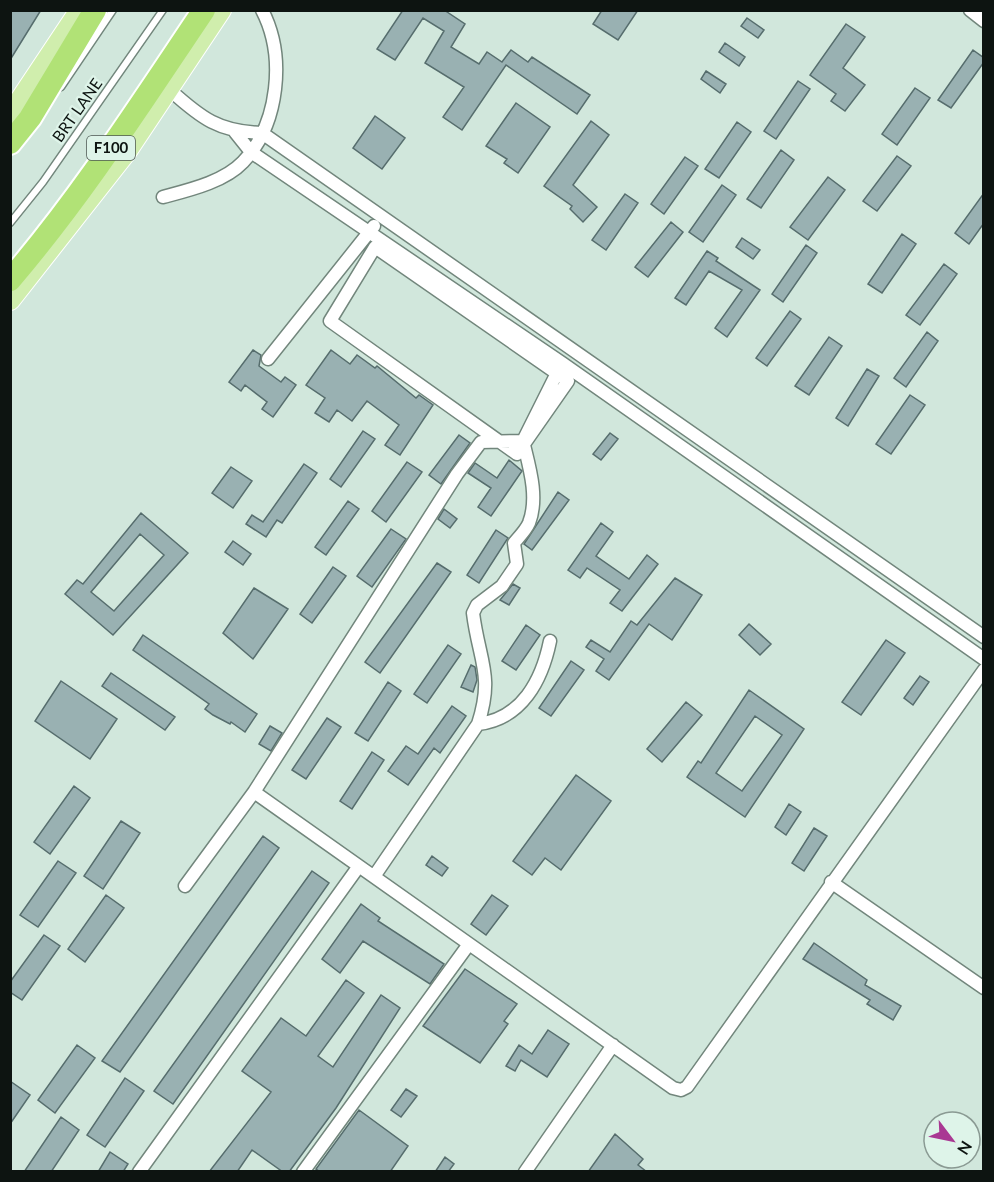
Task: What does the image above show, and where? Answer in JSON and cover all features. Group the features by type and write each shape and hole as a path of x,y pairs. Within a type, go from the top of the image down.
{"highway":[{"path":"13,147 79,41 95,10"},
{"name":"F100","path":"10,280 40,245 105,158 204,10"}],"main road":[{"path":"10,116 80,10"},
{"path":"10,300 127,152 221,10"}],"street":[{"path":"163,197 217,179 242,164 262,133 276,86 272,36 262,10"},
{"path":"970,10 984,21"},
{"path":"170,90 201,118 235,132 262,133 984,637"},
{"path":"235,132 251,152 371,231 562,363 984,659"},
{"path":"268,359 381,218"},
{"path":"375,247 568,381 517,454 330,321 375,247"},
{"path":"375,875 478,724 484,707 487,679 473,614 477,605 502,586 517,564 514,543 529,523 532,496 531,476 523,441 562,363"},
{"path":"185,886 254,792 451,484 481,442 523,441"},
{"path":"478,724 494,722 515,709 530,692 545,668 550,641"},
{"path":"254,792 375,875 673,1088 681,1090 687,1087 984,670"},
{"path":"139,1172 359,866"},
{"path":"831,882 984,988"},
{"path":"303,1172 469,944"},
{"path":"525,1172 613,1045"}],"lane":[{"name":"BRT LANE","path":"56,94 113,10"},
{"name":"BRT LANE","path":"10,223 43,182 164,10"},
{"name":"BRT LANE","path":"13,147 43,112"},
{"path":"562,363 572,350"}],"building":[{"path":"10,10 41,10 10,60"},
{"path":"403,10 444,10 465,24 451,47 479,64 487,52 502,62 511,50 528,62 532,57 590,95 577,114 506,65 462,130 443,117 464,87 425,63 444,31 423,18 395,60 377,49"},
{"path":"602,10 638,10 618,40 593,24"},
{"path":"747,18 764,30 758,38 741,26"},
{"path":"846,24 865,37 843,68 865,85 845,111 831,101 836,94 810,75"},
{"path":"725,43 745,57 739,66 719,52"},
{"path":"973,50 984,58 984,62 951,108 938,100"},
{"path":"706,71 726,84 720,93 701,79"},
{"path":"798,81 810,89 776,139 764,131"},
{"path":"915,88 930,98 897,145 882,134"},
{"path":"516,103 550,127 518,173 504,163 507,159 486,146"},
{"path":"375,116 405,138 382,169 353,148"},
{"path":"591,121 609,135 573,185 597,207 583,222 570,209 572,206 544,186"},
{"path":"737,122 751,132 719,178 705,169"},
{"path":"781,150 794,160 761,208 747,199"},
{"path":"897,156 911,166 877,211 863,201"},
{"path":"685,157 698,166 664,214 651,204"},
{"path":"828,177 845,190 808,240 790,227"},
{"path":"722,185 736,195 703,242 689,232"},
{"path":"984,193 984,223 969,244 955,233"},
{"path":"625,194 638,203 606,250 592,240"},
{"path":"671,222 683,232 648,277 635,267"},
{"path":"902,234 916,244 882,293 868,284"},
{"path":"742,238 760,250 753,259 736,247"},
{"path":"806,245 817,253 783,302 772,294"},
{"path":"707,251 718,258 716,261 760,290 727,337 715,328 742,290 709,271 686,305 675,298"},
{"path":"944,264 957,274 920,325 906,315"},
{"path":"790,311 801,319 767,366 756,358"},
{"path":"927,332 938,341 906,387 894,378"},
{"path":"829,337 842,346 809,395 795,386"},
{"path":"253,350 261,355 259,366 281,382 285,377 296,385 273,417 262,409 267,402 245,385 241,391 229,382"},
{"path":"331,350 350,364 357,355 375,368 377,366 416,398 419,395 433,405 400,455 385,445 399,425 367,401 352,421 337,410 329,422 315,413 325,398 306,385"},
{"path":"867,369 879,376 848,426 836,418"},
{"path":"910,395 925,405 891,454 876,444"},
{"path":"363,431 375,439 341,487 330,479"},
{"path":"610,433 618,439 601,460 593,454"},
{"path":"459,435 470,443 441,484 429,475"},
{"path":"509,460 522,471 491,516 478,507 491,488 468,473 475,463 497,478"},
{"path":"407,462 422,472 386,522 372,511"},
{"path":"304,464 317,473 282,523 277,520 266,537 246,524 252,515 263,522"},
{"path":"231,467 252,481 233,508 212,493"},
{"path":"558,492 569,500 532,550 524,544"},
{"path":"348,501 359,509 326,555 315,547"},
{"path":"444,509 457,519 450,528 438,519"},
{"path":"141,513 188,553 113,635 65,594 77,580 83,584","holes":["140,534 164,555 114,611 91,592"]},
{"path":"601,523 613,532 596,556 629,579 647,555 658,564 622,611 610,603 620,590 587,568 580,578 568,570"},
{"path":"391,529 406,539 372,587 357,576"},
{"path":"496,530 508,538 479,583 467,575"},
{"path":"233,541 251,554 243,565 225,552"},
{"path":"437,563 451,572 380,673 365,662"},
{"path":"333,567 346,576 312,623 300,614"},
{"path":"675,578 702,595 672,640 649,624 609,680 596,671 604,659 586,647 591,640 610,652 631,621 637,625"},
{"path":"513,584 520,588 509,605 500,600"},
{"path":"254,588 288,609 253,659 223,633"},
{"path":"749,624 771,644 760,655 739,635"},
{"path":"526,625 540,635 516,670 502,661"},
{"path":"143,635 257,714 245,732 231,722 230,724 213,715 205,709 209,704 133,650"},
{"path":"886,640 905,653 861,715 842,702"},
{"path":"448,645 461,654 427,703 414,694"},
{"path":"571,661 584,670 551,716 539,708"},
{"path":"471,665 475,667 477,680 473,692 461,687"},
{"path":"111,673 175,717 165,730 102,686"},
{"path":"920,676 929,682 913,705 904,698"},
{"path":"61,681 117,719 90,759 35,721"},
{"path":"388,682 401,691 368,741 355,733"},
{"path":"749,690 804,729 745,817 687,777 698,761 701,763","holes":["755,716 782,735 742,791 716,773"]},
{"path":"686,702 702,715 662,762 647,749"},
{"path":"452,706 466,716 440,753 434,748 408,785 388,771 406,746 418,754"},
{"path":"327,718 341,727 306,779 292,770"},
{"path":"270,726 282,733 271,751 259,744"},
{"path":"372,752 384,760 352,809 340,801"},
{"path":"576,775 611,801 561,870 545,858 532,875 513,861"},
{"path":"74,786 90,798 50,854 34,842"},
{"path":"789,804 801,812 786,835 775,827"},
{"path":"121,821 140,833 103,889 84,876"},
{"path":"814,828 827,836 804,871 792,863"},
{"path":"263,836 279,848 120,1072 102,1061"},
{"path":"432,856 448,868 442,876 426,865"},
{"path":"58,861 76,873 38,927 20,915"},
{"path":"312,871 329,883 173,1104 154,1091"},
{"path":"106,895 124,908 85,962 68,949"},
{"path":"492,895 508,906 486,935 471,924"},
{"path":"361,904 380,918 378,921 444,964 430,984 363,941 340,973 322,959"},
{"path":"44,935 60,946 22,1000 10,992 10,982"},
{"path":"814,943 867,980 865,985 901,1006 893,1020 867,1004 870,1000 803,959"},
{"path":"465,969 517,1004 504,1021 508,1024 480,1063 423,1026"},
{"path":"346,980 364,993 318,1056 333,1067 381,995 400,1008 336,1108 289,1172 283,1172 252,1150 237,1172 209,1172 271,1092 242,1071 281,1018 306,1036"},
{"path":"548,1030 569,1044 547,1077 521,1060 515,1071 506,1066 519,1045 532,1054"},
{"path":"77,1045 95,1058 55,1113 38,1100"},
{"path":"125,1078 144,1091 105,1147 87,1135"},
{"path":"10,1081 30,1095 10,1124"},
{"path":"406,1089 417,1096 401,1117 391,1110"},
{"path":"359,1110 408,1146 390,1172 320,1172 316,1169"},
{"path":"61,1117 79,1130 51,1172 24,1172"},
{"path":"615,1134 643,1159 638,1165 647,1172 588,1172"},
{"path":"110,1152 128,1164 123,1172 98,1172"},
{"path":"445,1157 454,1164 448,1172 435,1172"}]}
